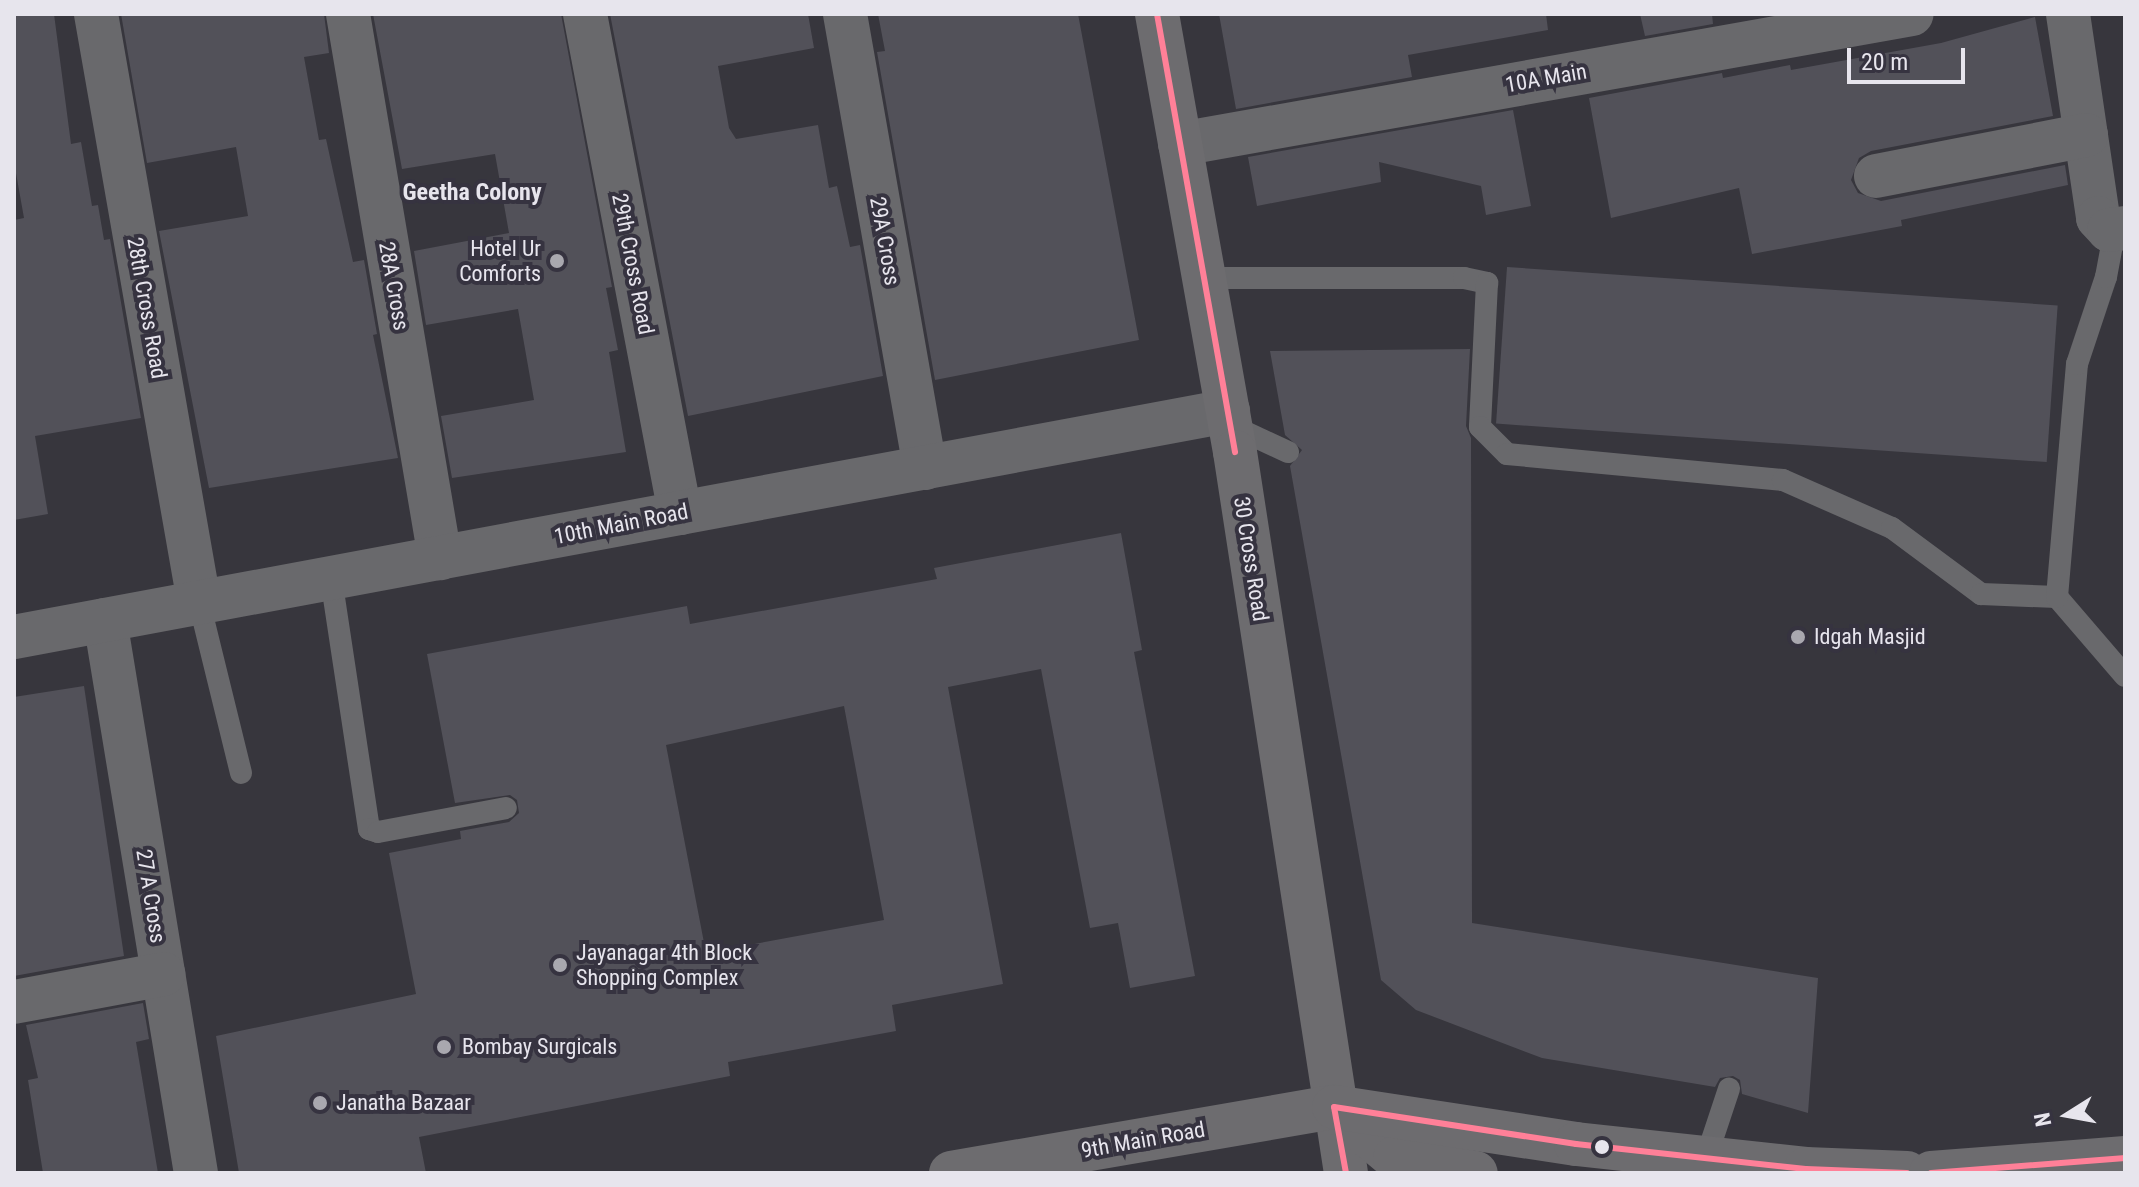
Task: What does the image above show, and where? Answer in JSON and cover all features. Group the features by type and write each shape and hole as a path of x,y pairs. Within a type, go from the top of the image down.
{"main road":[{"name":"30 Cross Road","path":"1157,14 1229,418 1346,1173"},
{"name":"9th Main Road","path":"951,1173 1334,1107 1576,1144 1707,1155 1806,1169 1907,1173"},
{"path":"1334,1107 1395,1158 1476,1173"},
{"path":"1931,1173 2125,1158"}],"street":[{"name":"28th Cross Road","path":"96,14 199,602"},
{"name":"28A Cross","path":"348,14 440,558"},
{"name":"29th Cross Road","path":"585,14 680,513"},
{"name":"29A Cross","path":"845,14 925,468"},
{"name":"10A Main","path":"1180,144 1912,14"},
{"path":"2068,14 2098,218 2105,228 2120,228"},
{"path":"1876,176 2086,135"},
{"name":"10th Main Road","path":"14,637 925,468 1229,418"},
{"name":"27 A Cross","path":"105,620 196,1173"},
{"path":"14,1002 163,974"}],"lane":[{"path":"2120,228 2077,364 2057,597 2125,676"},
{"path":"1204,278 1464,278 1487,283 1480,427 1507,454 1783,480 1892,528 1981,594 2057,597"},
{"path":"1229,418 1288,452"},
{"path":"331,578 369,829 378,832 506,808"},
{"path":"199,602 241,773"},
{"path":"1707,1155 1729,1089"}],"building":[{"path":"14,14 54,14 71,144 81,142 92,206 98,205 104,240 110,239 141,418 35,436 48,514 14,520 14,220 24,218 14,162"},
{"path":"121,14 324,14 329,53 304,57 319,140 326,139 353,262 364,260 377,334 373,335 398,458 209,488 159,231 248,216 236,147 147,163"},
{"path":"373,14 561,14 612,287 606,288 618,350 609,352 626,452 452,478 441,416 534,400 518,309 426,325 414,251 509,233 495,154 402,169"},
{"path":"610,14 808,14 814,48 718,66 729,128 736,139 818,125 829,188 837,186 850,247 860,245 883,376 688,416"},
{"path":"878,14 1078,14 1139,340 935,380 877,52 885,51"},
{"path":"1219,14 1546,14 1548,30 1408,55 1412,77 1236,109"},
{"path":"1640,14 1712,14 1713,24 1645,36"},
{"path":"2035,17 2053,116 1871,151 1859,158 1851,180 1858,193 1881,201 2065,165 2068,185 1901,220 1902,226 1752,254 1739,188 1611,218 1589,98 1722,73 1723,78 1790,65 1791,70 1941,43"},
{"path":"1513,110 1531,206 1486,215 1481,186 1379,162 1381,182 1257,206 1248,157"},
{"path":"1507,267 2058,306 2047,462 1496,424"},
{"path":"1470,349 1466,426 1471,438 1472,923 1818,978 1808,1113 1742,1094 1740,1080 1733,1076 1720,1078 1715,1087 1542,1058 1416,1010 1381,980 1290,466 1302,450 1285,435 1270,351"},
{"path":"1121,533 1142,650 1134,652 1195,976 1130,988 1118,923 1090,928 1041,669 948,687 1003,984 892,1005 896,1031 728,1062 730,1076 419,1137 426,1173 239,1173 216,1036 416,994 389,853 461,839 460,831 509,822 519,813 517,800 510,795 455,803 427,654 687,606 690,624 937,579 934,568","holes":["844,706 884,920 706,953 666,745"]},
{"path":"84,686 124,956 14,976 14,697"},
{"path":"143,1003 149,1039 136,1042 158,1173 43,1173 28,1080 38,1078 26,1025"}],"transit line":[{"path":"1157,14 1235,452"},
{"path":"1346,1173 1334,1107 1576,1144 1806,1169 1907,1173"},
{"path":"1931,1173 2125,1158"}],"place":[{"name":"Hotel Ur Comforts","path":"557,261"},
{"name":"Idgah Masjid","path":"1798,637"},
{"name":"Jayanagar 4th Block Shopping Complex","path":"560,965"},
{"name":"Bombay Surgicals","path":"444,1047"},
{"name":"Janatha Bazaar","path":"320,1103"}],"district":[{"name":"Geetha Colony","path":"472,193"}]}
